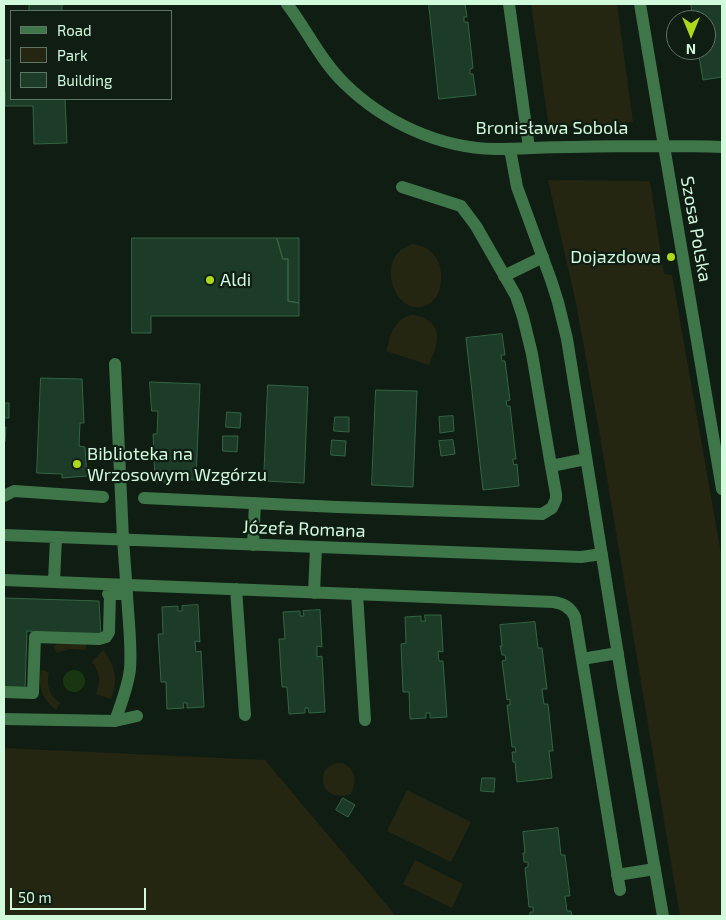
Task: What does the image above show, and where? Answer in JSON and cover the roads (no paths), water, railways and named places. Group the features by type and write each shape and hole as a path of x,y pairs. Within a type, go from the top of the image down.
{"street":[{"name":"Bronisława Sobola","path":"287,4 333,71 346,84 382,113 408,128 439,140 479,148 510,149 664,146"},
{"path":"509,4 529,148"},
{"name":"Szosa Polska","path":"640,4 722,489"},
{"path":"664,146 722,146"},
{"path":"510,149 517,187 558,302 567,339 663,916"},
{"path":"144,498 542,514 552,508 556,499 535,368 524,317 516,296 476,226 461,206 402,186"},
{"path":"504,276 543,257"},
{"path":"115,364 130,668 127,685 115,721"},
{"path":"551,466 586,459"},
{"path":"4,496 14,491 103,496"},
{"path":"253,545 255,503"},
{"name":"Józefa Romana","path":"4,534 581,557 602,554"},
{"path":"54,582 56,537"},
{"path":"314,593 316,547"},
{"path":"4,580 54,582 126,589 236,589 559,603 574,613 620,890"},
{"path":"4,692 33,693 35,637 99,639 106,637 108,632 109,594 126,589"},
{"path":"236,589 245,715"},
{"path":"357,594 364,720"},
{"path":"582,659 618,653"},
{"path":"4,719 115,721 137,716"},
{"path":"618,875 655,869"}],"place":[{"name":"Dojazdowa","path":"671,257"},
{"name":"Aldi","path":"210,280"},
{"name":"Biblioteka na Wrzosowym Wzgórzu","path":"77,464"}]}
